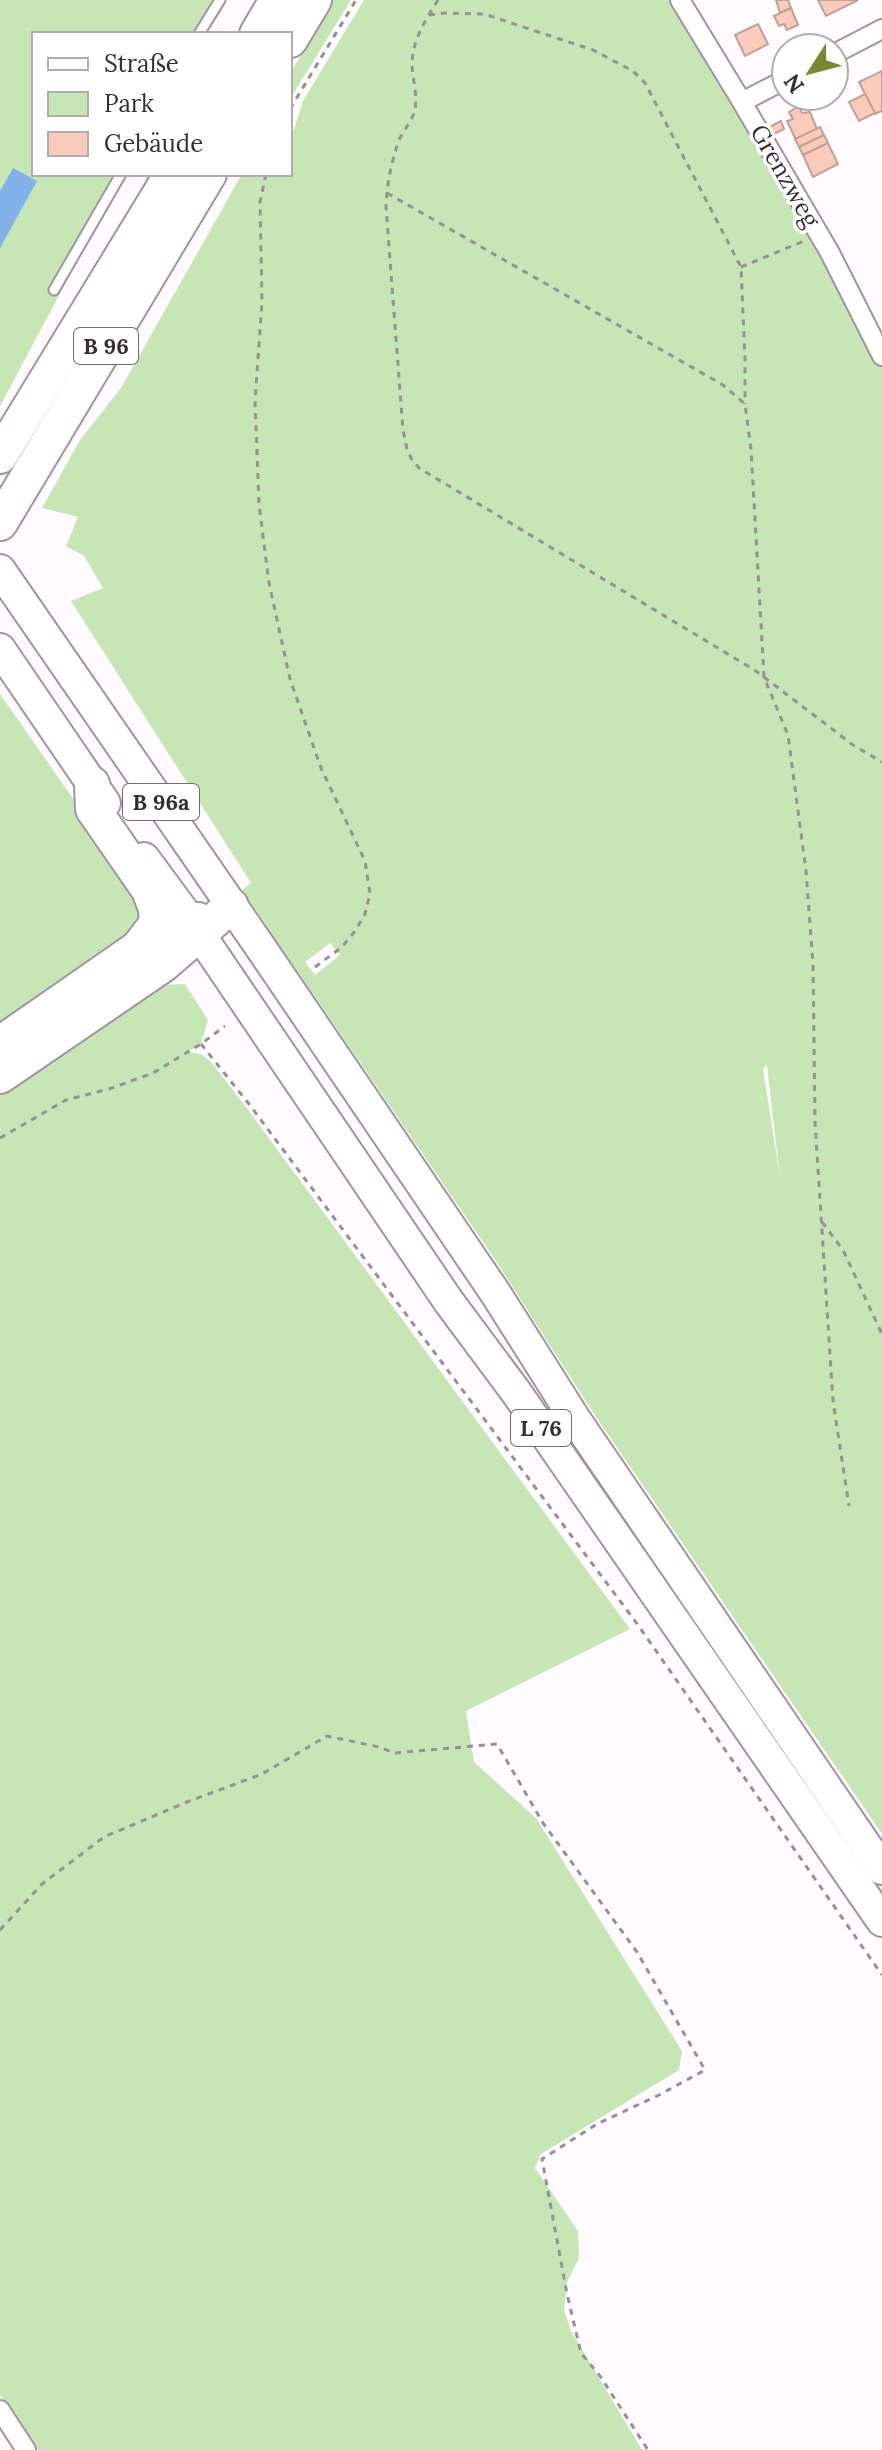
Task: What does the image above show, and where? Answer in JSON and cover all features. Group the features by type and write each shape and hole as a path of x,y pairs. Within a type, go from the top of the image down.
{"highway":[{"path":"258,32 277,0"},
{"path":"292,37 314,0"},
{"name":"B 96","path":"0,456 171,176"},
{"name":"B 96","path":"0,523 208,176"},
{"path":"92,784 93,809 149,890 155,906 155,926 138,948"},
{"path":"0,1076 164,964 196,929 231,906"},
{"path":"0,1044 138,948 196,929"}],"main road":[{"name":"B 96a","path":"0,570 231,906"},
{"name":"B 96a","path":"2,653 92,784"},
{"path":"92,784 196,929"},
{"name":"L 76","path":"231,906 882,1869"},
{"name":"L 76","path":"196,929 449,1302 516,1392 882,1921"}],"street":[{"name":"Grenzweg","path":"680,0 816,228 882,356"},
{"path":"850,46 882,29"},
{"path":"742,102 770,87"},
{"path":"0,2410 26,2450"}],"lane":[{"path":"200,32 220,0"},
{"path":"54,290 120,176"}],"path":[{"path":"292,106 356,0"},
{"path":"438,0 416,42 412,63 414,114 388,173 386,207 403,430 412,460 419,468 764,677 853,745 882,762"},
{"path":"428,16 484,14 593,50 633,71 645,83 741,267 745,404 751,449 764,677 788,735 806,871 813,964 815,1122 833,1401 849,1506"},
{"path":"266,176 260,202 262,302 255,401 259,504 269,583 290,679 321,768 365,861 370,894 365,914 355,931 342,947 311,970"},
{"path":"387,193 723,385 745,404"},
{"path":"741,267 805,241 816,228"},
{"path":"0,1138 66,1100 153,1073 225,1026"},
{"path":"201,1044 638,1625 882,1975"},
{"path":"821,1221 843,1250 882,1334"},
{"path":"0,1930 42,1884 104,1837 262,1774 327,1736 394,1753 497,1744 543,1823 637,1952 705,2070 597,2124 542,2159 581,2353 600,2376 648,2450"}],"green space":[{"path":"0,0 220,0 200,32 32,32 32,176 123,176 0,406"},
{"path":"333,0 351,0 292,96 292,71"},
{"path":"364,0 680,0 882,356 882,1834 592,1411 494,1258 242,890 251,883 71,601 103,588 84,556 66,546 78,517 42,508 80,440 121,388 241,176 292,176 292,136 303,101","holes":["330,943 340,955 315,975 305,962","767,1066 780,1177 763,1069"]},
{"path":"0,694 140,894 158,985 185,984 208,1020 201,1044 188,1052 201,1054 212,1063 246,1107 630,1629 466,1711 474,1762 536,1818 682,2051 679,2070 541,2154 535,2168 578,2231 579,2258 567,2282 564,2310 571,2331 642,2450 38,2450 0,2395"}],"water":[{"path":"13,168 37,181 0,248 0,191"}],"building":[{"path":"776,0 788,0 791,8 780,13"},
{"path":"818,0 858,0 826,16"},
{"path":"791,8 798,25 787,30 784,24 779,26 774,16"},
{"path":"758,24 768,44 745,56 735,35"},
{"path":"882,71 882,111 875,114 859,82"},
{"path":"865,94 875,113 859,121 850,102"},
{"path":"789,112 810,112 817,129 796,140 787,121 793,119"},
{"path":"781,121 784,129 772,135 768,128"},
{"path":"820,127 824,135 799,147 795,139"},
{"path":"824,135 828,143 803,155 799,147"},
{"path":"828,143 838,164 813,177 803,155"}]}
